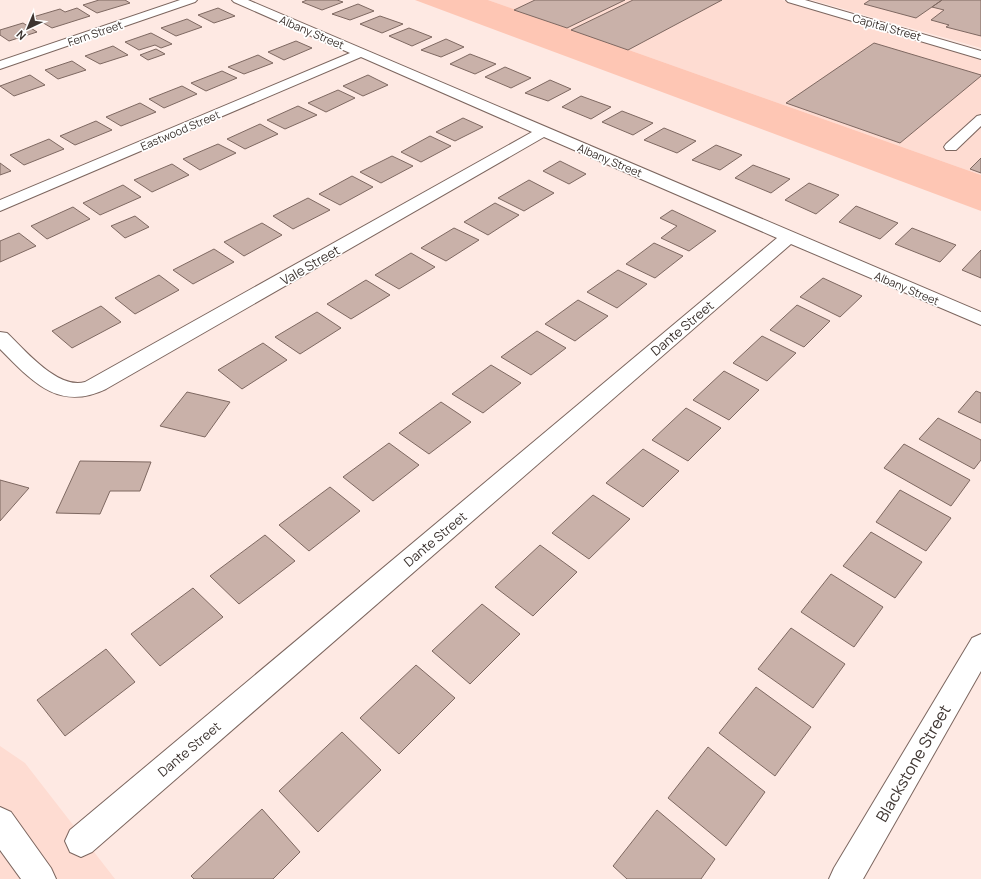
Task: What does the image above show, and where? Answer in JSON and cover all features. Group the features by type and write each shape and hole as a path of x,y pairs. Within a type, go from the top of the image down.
{"street":[{"name":"Fern Street","path":"0,65 191,0"},
{"name":"Albany Street","path":"238,0 981,320"},
{"name":"Capital Street","path":"792,0 981,55"},
{"name":"Eastwood Street","path":"0,206 360,53"},
{"name":"Vale Street","path":"0,338 41,376 56,386 72,391 88,388 107,379 544,132"},
{"name":"Dante Street","path":"82,841 789,237"},
{"name":"Blackstone Street","path":"845,879 981,646"},
{"path":"0,823 40,879"}],"lane":[{"path":"950,147 981,119"}],"shaded area":[{"path":"415,0 488,0 981,175 981,211"},
{"path":"488,0 782,0 981,58 981,175"},
{"path":"812,0 981,0 981,48"},
{"path":"0,746 25,763 115,879 0,879"}],"building":[{"path":"99,0 125,0 130,3 97,13 83,5"},
{"path":"307,0 337,0 343,2 322,10 302,2"},
{"path":"535,0 625,0 567,28 514,10"},
{"path":"633,0 722,0 628,50 571,30"},
{"path":"870,0 942,0 916,18 864,4"},
{"path":"942,0 981,0 981,36 946,27 949,25 931,20 944,10 932,7"},
{"path":"358,4 374,11 350,20 332,14"},
{"path":"77,8 90,16 52,28 33,17 60,9 65,12"},
{"path":"218,8 235,16 214,23 198,15"},
{"path":"380,16 403,24 382,33 360,24"},
{"path":"187,19 202,27 176,36 161,28"},
{"path":"23,23 37,32 9,41 0,35 0,30"},
{"path":"409,28 432,37 412,46 389,36"},
{"path":"151,33 172,44 161,48 155,45 139,50 125,42"},
{"path":"446,39 464,47 441,57 421,50"},
{"path":"296,41 312,48 284,60 268,52"},
{"path":"874,43 981,76 900,143 786,103"},
{"path":"113,46 128,55 100,64 85,56"},
{"path":"156,49 165,54 148,60 140,55"},
{"path":"470,54 496,64 475,74 450,64"},
{"path":"258,55 273,63 244,74 228,67"},
{"path":"72,61 86,70 58,79 45,70"},
{"path":"505,67 531,78 511,88 485,77"},
{"path":"222,71 237,78 206,91 191,83"},
{"path":"30,75 45,85 14,96 0,86"},
{"path":"368,75 388,85 363,96 343,86"},
{"path":"550,80 571,89 548,101 525,93"},
{"path":"182,86 197,94 164,108 149,99"},
{"path":"338,90 355,98 326,112 308,103"},
{"path":"581,96 611,107 591,119 562,107"},
{"path":"140,103 156,112 121,126 106,117"},
{"path":"298,106 317,115 285,129 267,120"},
{"path":"622,111 653,123 633,135 602,122"},
{"path":"463,118 483,127 455,141 436,132"},
{"path":"96,121 112,130 75,145 60,136"},
{"path":"260,124 278,134 245,149 227,139"},
{"path":"664,128 696,141 677,153 644,140"},
{"path":"430,136 451,146 421,162 401,152"},
{"path":"49,139 64,149 24,165 10,155"},
{"path":"218,144 236,153 200,170 183,159"},
{"path":"716,145 742,155 720,170 692,160"},
{"path":"392,156 413,166 381,183 360,172"},
{"path":"981,158 981,173 970,169"},
{"path":"560,161 586,174 569,184 543,171"},
{"path":"0,163 11,171 0,175"},
{"path":"172,164 189,175 152,192 134,180"},
{"path":"753,165 790,179 771,193 735,178"},
{"path":"352,176 373,187 340,205 319,194"},
{"path":"529,180 554,193 524,211 498,198"},
{"path":"809,183 839,195 816,214 785,200"},
{"path":"123,185 141,197 100,215 83,203"},
{"path":"308,198 330,210 293,229 273,216"},
{"path":"495,203 519,215 488,235 464,222"},
{"path":"856,206 898,223 880,239 839,222"},
{"path":"73,207 90,219 47,239 31,226"},
{"path":"672,210 716,231 689,251 661,238 677,226 660,218"},
{"path":"135,216 149,227 125,238 111,226"},
{"path":"262,223 282,235 244,256 224,242"},
{"path":"454,228 479,240 446,261 421,248"},
{"path":"912,228 956,245 940,262 895,244"},
{"path":"19,233 36,246 0,262 0,241"},
{"path":"654,243 683,256 655,278 626,264"},
{"path":"214,249 234,262 193,284 173,270"},
{"path":"981,250 981,278 962,270"},
{"path":"411,253 435,267 399,289 375,275"},
{"path":"618,270 647,284 617,308 587,292"},
{"path":"159,275 179,290 135,314 115,298"},
{"path":"823,278 862,296 840,317 800,297"},
{"path":"366,280 390,295 351,319 327,304"},
{"path":"578,300 608,316 575,341 545,324"},
{"path":"797,305 830,321 804,347 770,330"},
{"path":"101,306 121,322 72,348 52,331"},
{"path":"317,312 341,328 300,354 275,337"},
{"path":"537,331 566,348 531,375 501,357"},
{"path":"762,336 796,353 767,381 733,363"},
{"path":"263,343 287,360 242,389 218,370"},
{"path":"491,365 521,383 483,413 452,394"},
{"path":"724,371 759,390 729,420 693,400"},
{"path":"976,391 981,393 981,423 958,412"},
{"path":"187,392 230,402 205,437 160,426"},
{"path":"441,402 471,422 429,454 399,433"},
{"path":"686,408 721,428 688,461 652,440"},
{"path":"938,418 981,440 981,460 974,469 919,439"},
{"path":"389,443 419,465 373,501 343,477"},
{"path":"904,444 970,480 951,506 884,468"},
{"path":"643,449 679,471 643,507 606,483"},
{"path":"80,461 151,462 140,491 110,491 100,514 56,513"},
{"path":"0,480 29,488 0,521"},
{"path":"330,487 360,511 309,551 279,525"},
{"path":"900,490 951,518 926,551 876,522"},
{"path":"593,495 630,519 589,559 552,533"},
{"path":"871,532 922,562 895,598 843,566"},
{"path":"265,535 295,561 239,604 210,576"},
{"path":"540,545 577,572 533,616 495,587"},
{"path":"831,574 883,607 854,647 801,612"},
{"path":"193,588 223,617 160,666 131,634"},
{"path":"482,604 520,634 470,684 432,651"},
{"path":"791,628 845,664 813,708 758,669"},
{"path":"106,649 135,682 65,736 37,700"},
{"path":"416,665 455,698 399,754 360,718"},
{"path":"756,687 811,727 775,776 719,733"},
{"path":"342,732 381,770 318,832 279,791"},
{"path":"708,747 765,792 726,846 668,798"},
{"path":"262,809 300,852 273,879 194,879 191,876"},
{"path":"657,810 715,859 701,879 627,879 613,866"}]}
